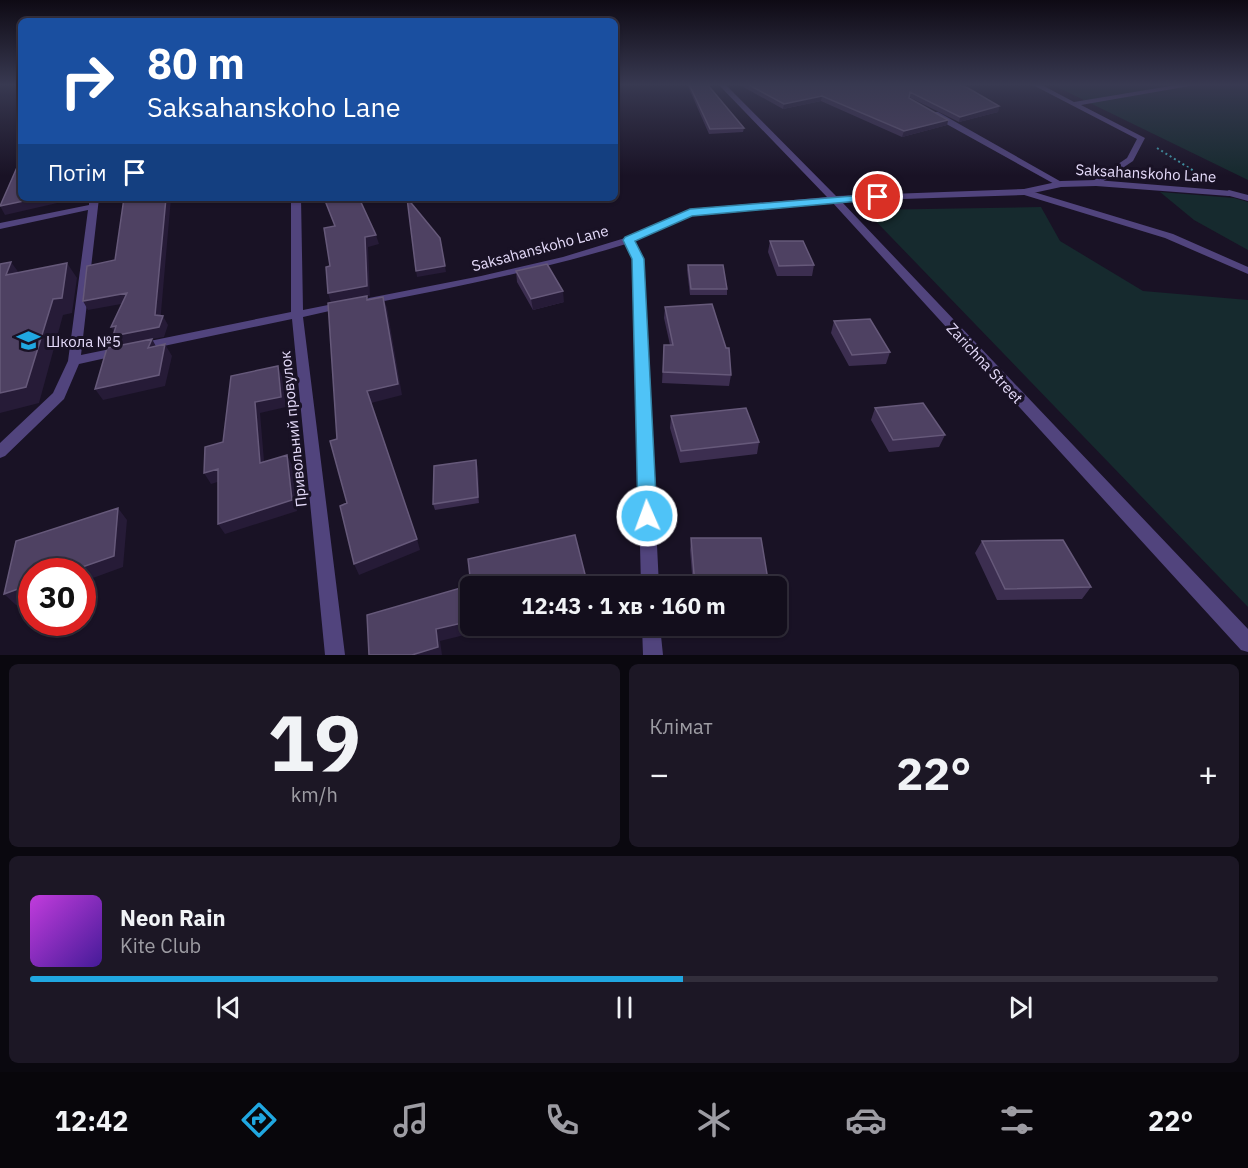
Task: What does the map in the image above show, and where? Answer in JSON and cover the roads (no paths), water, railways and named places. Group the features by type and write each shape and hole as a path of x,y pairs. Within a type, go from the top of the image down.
{"street":[{"name":"Zarichna Street","path":"751,115 834,199 1248,643"},
{"path":"937,115 1061,184"},
{"path":"1094,115 1141,138 1130,159 1096,183"},
{"name":"Saksahanskoho Lane","path":"75,361 297,314 481,279 566,259 629,240 690,213 834,199 1024,192 1061,184 1096,183 1229,193 1248,198"},
{"path":"1024,192 1169,236 1248,271"},
{"name":"Привольний провулок","path":"296,201 297,314 335,655"},
{"path":"0,226 92,202 75,361 59,396 0,452"},
{"path":"629,240 638,259 650,576"},
{"path":"651,636 652,655"}],"place":[{"name":"Школа №5","path":"28,341"}]}
